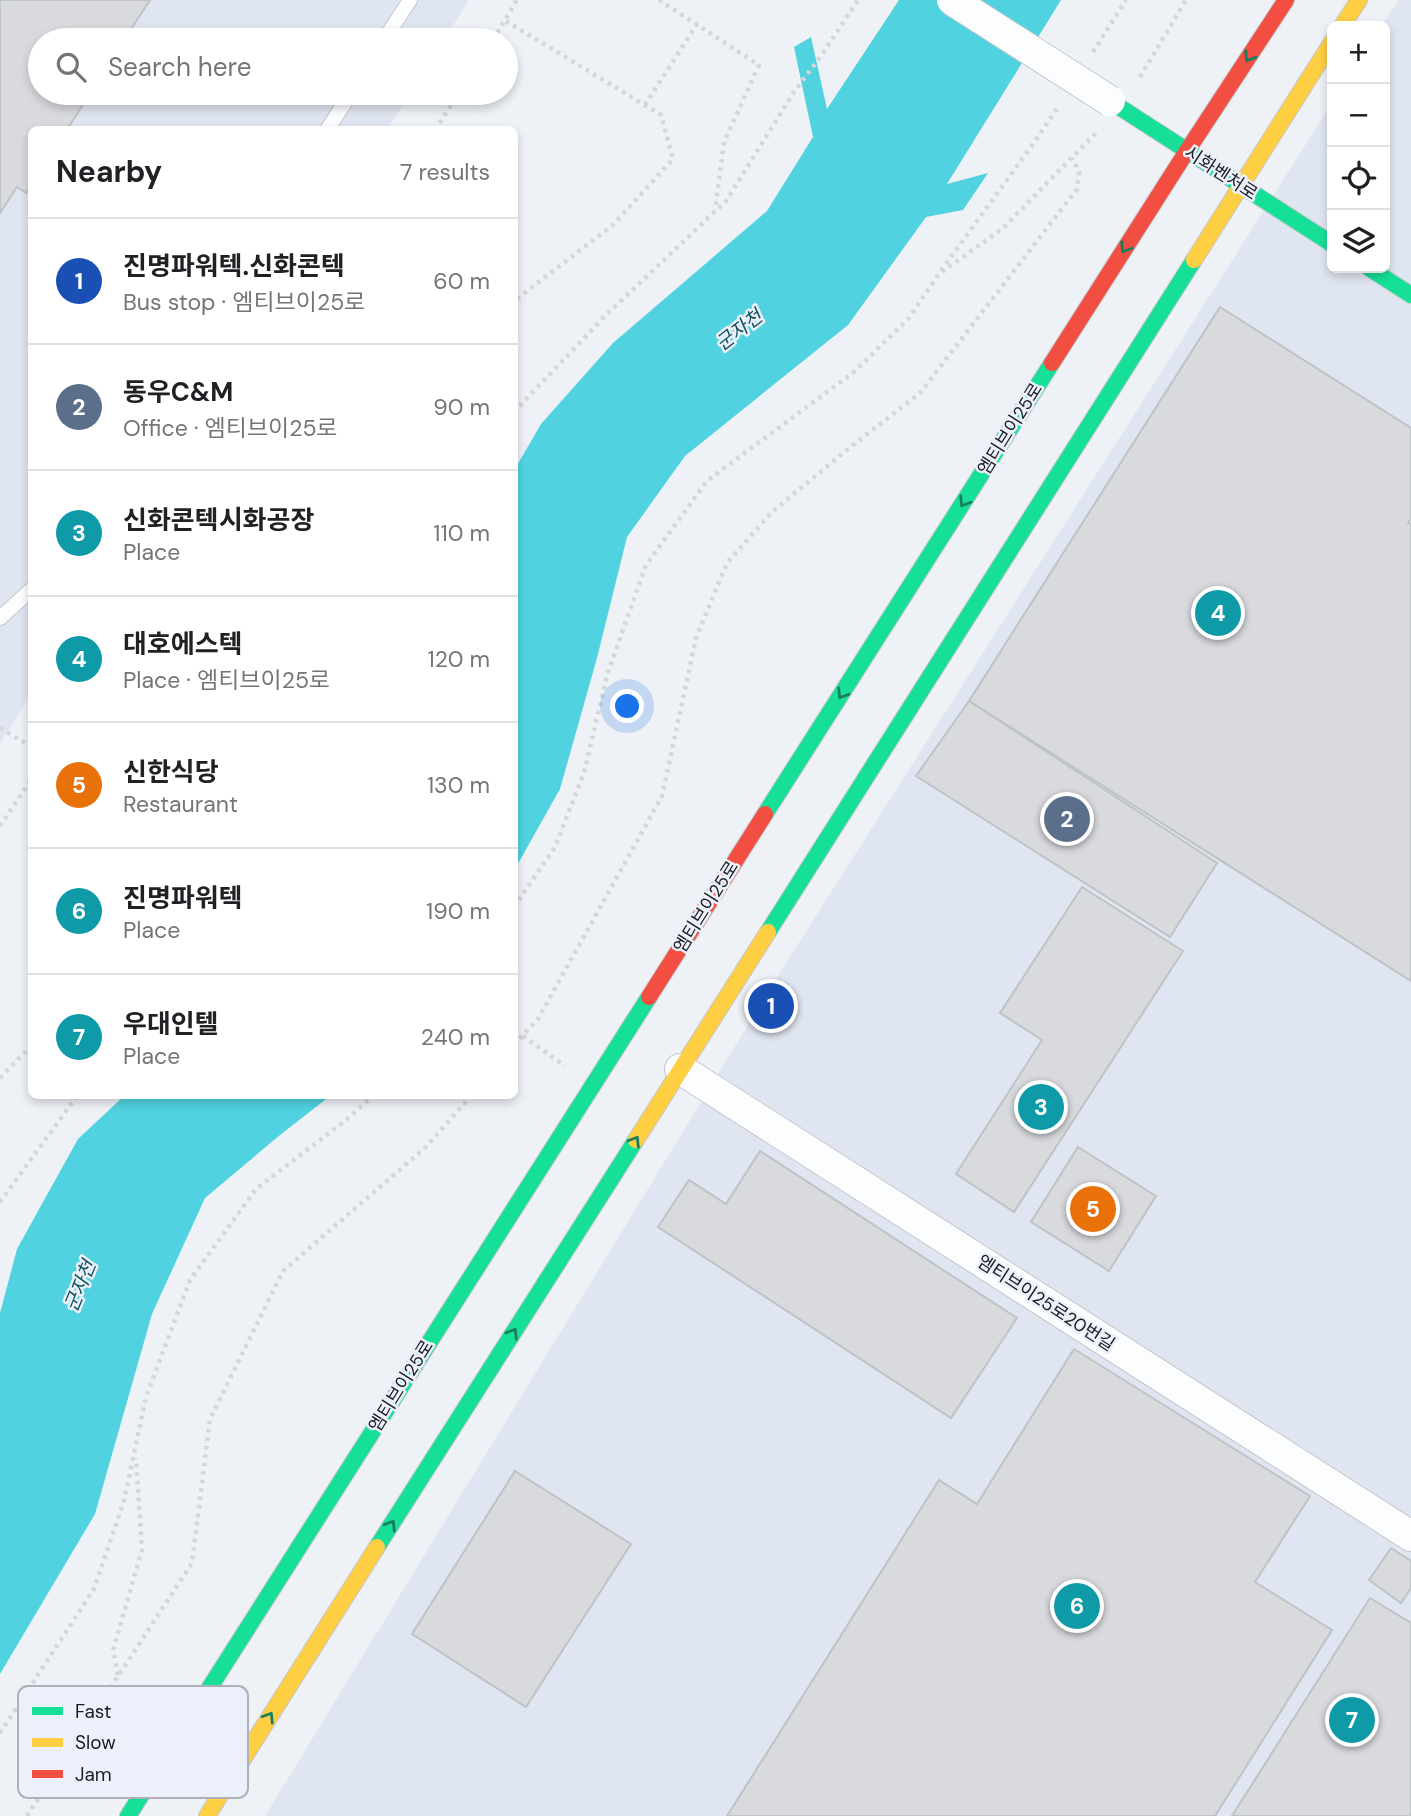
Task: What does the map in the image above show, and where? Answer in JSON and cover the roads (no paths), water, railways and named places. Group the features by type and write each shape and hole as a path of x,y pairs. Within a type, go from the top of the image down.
{"main road":[{"name":"엠티브이25로","path":"211,1686 1286,0"},
{"path":"1345,21 1359,0"},
{"path":"248,1751 1327,50"},
{"name":"시화벤처로","path":"1116,104 1327,241"},
{"path":"1377,273 1411,295"},
{"name":"엠티브이25로","path":"128,1816 139,1798"},
{"path":"207,1816 218,1798"}],"street":[{"path":"952,0 1116,104"},
{"name":"엠티브이25로20번길","path":"680,1069 1411,1536"}],"lane":[{"path":"392,28 410,0"},
{"path":"330,126 343,105"},
{"path":"0,618 28,593"}],"water":[{"name":"군자천","path":"899,0 1061,0 947,184 988,173 963,210 926,217 848,325 685,456 627,537 560,789 518,864 518,464 541,424 613,343 767,211 813,137 794,47 811,37 827,109"},
{"name":"군자천","path":"121,1099 326,1099 205,1198 152,1314 95,1514 0,1674 0,1313 17,1249 78,1139"}],"place":[{"name":"대호에스텍","path":"1218,613"},
{"name":"동우C&M","path":"1067,819"},
{"name":"진명파워텍.신화콘텍","path":"771,1006"},
{"name":"신화콘텍시화공장","path":"1041,1107"},
{"name":"신한식당","path":"1093,1209"},
{"name":"진명파워텍","path":"1077,1606"},
{"name":"우대인텔","path":"1352,1720"}]}
